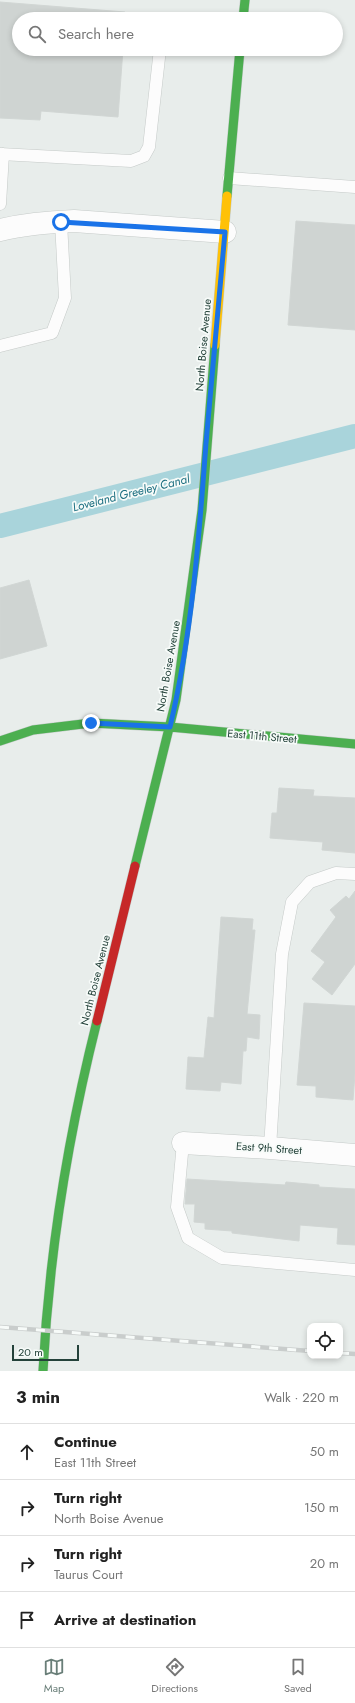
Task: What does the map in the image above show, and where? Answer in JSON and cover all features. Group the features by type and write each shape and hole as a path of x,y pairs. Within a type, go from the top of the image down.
{"street":[{"path":"243,12 244,0"},
{"name":"North Boise Avenue","path":"42,1371 58,1214 89,1052 170,727 184,654 202,510 206,444 239,56"},
{"path":"0,230 17,225 61,222 225,232"},
{"name":"East 11th Street","path":"0,742 33,730 91,723 170,727 355,744"},
{"name":"East 9th Street","path":"183,1143 355,1155"}],"lane":[{"path":"0,204 1,154 131,161 144,156 149,147 159,56"},
{"path":"229,178 355,187"},
{"path":"0,346 52,333 65,298 61,222"},
{"path":"270,1148 282,954 292,902 310,882 336,873 355,874"},
{"path":"183,1143 177,1207 188,1238 222,1258 355,1270"}],"building":[{"path":"0,2 125,12 12,12 12,56 122,56 118,117 41,111 40,120 0,118"},
{"path":"296,221 355,225 355,330 288,325"},
{"path":"29,580 47,646 0,659 0,588"},
{"path":"279,788 314,790 313,796 355,798 355,853 322,850 323,842 270,838 272,813 277,813"},
{"path":"355,891 355,964 332,995 312,979 325,962 311,951 336,917 330,910 346,896 349,899"},
{"path":"221,917 253,919 252,930 255,930 247,1014 260,1015 259,1039 247,1037 246,1051 243,1051 241,1084 221,1082 220,1091 186,1089 188,1057 204,1058 208,1017 214,1018"},
{"path":"304,1003 355,1006 355,1074 353,1100 316,1097 316,1086 297,1085"},
{"path":"187,1179 285,1185 286,1182 319,1185 319,1187 355,1189 355,1245 337,1244 338,1228 300,1225 299,1241 232,1233 232,1231 205,1229 205,1223 194,1222 195,1204 185,1204"}],"waterway":[{"name":"Loveland Greeley Canal","path":"0,526 355,436"}],"railway":[{"path":"0,1327 307,1351"},
{"path":"343,1353 355,1354"}],"traffic: fast":[{"path":"244,12 245,0"},
{"path":"227,196 239,56"},
{"path":"135,866 176,700 202,510 215,345"},
{"path":"0,741 33,730 91,723 170,727 355,744"},
{"path":"43,1371 50,1283 61,1195 77,1108 97,1021"}],"traffic: slow":[{"path":"215,345 227,196"}],"traffic: jam":[{"path":"97,1021 135,866"}],"route":[{"path":"61,222 225,232 206,444 202,510 196,565 184,654 170,727 91,723"}]}
